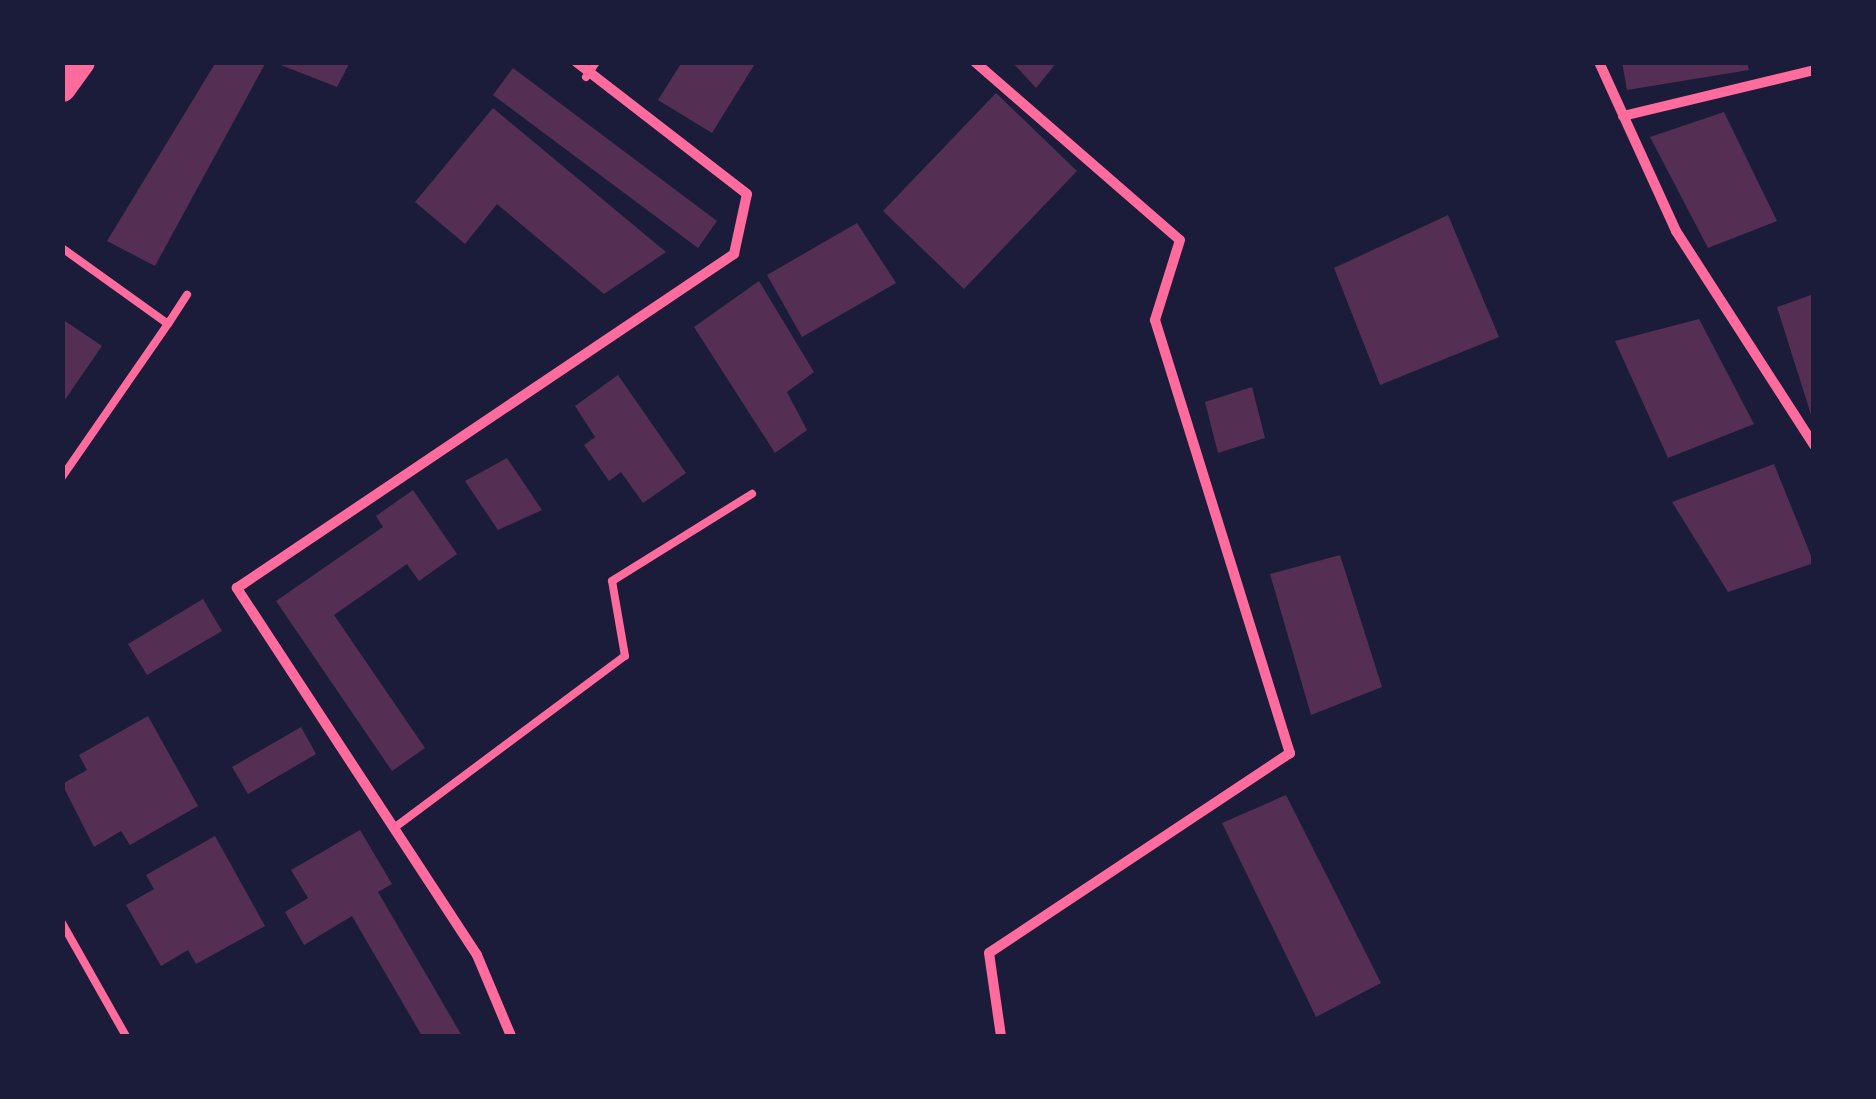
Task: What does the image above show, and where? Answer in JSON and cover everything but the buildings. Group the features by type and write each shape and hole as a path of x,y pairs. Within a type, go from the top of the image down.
{"highway":[{"path":"62,88 81,62"}],"street":[{"path":"511,1036 477,956 237,588 734,254 747,194 586,78 576,62"},
{"path":"975,62 1180,240 1155,320 1290,752 989,953 1001,1036"},
{"path":"1598,62 1676,231 1812,440"},
{"path":"1623,116 1814,70"}],"lane":[{"path":"586,78 596,62"},
{"path":"62,248 168,324"},
{"path":"62,477 186,295"},
{"path":"394,828 625,656 612,581 752,494"},
{"path":"62,923 126,1036"}]}
